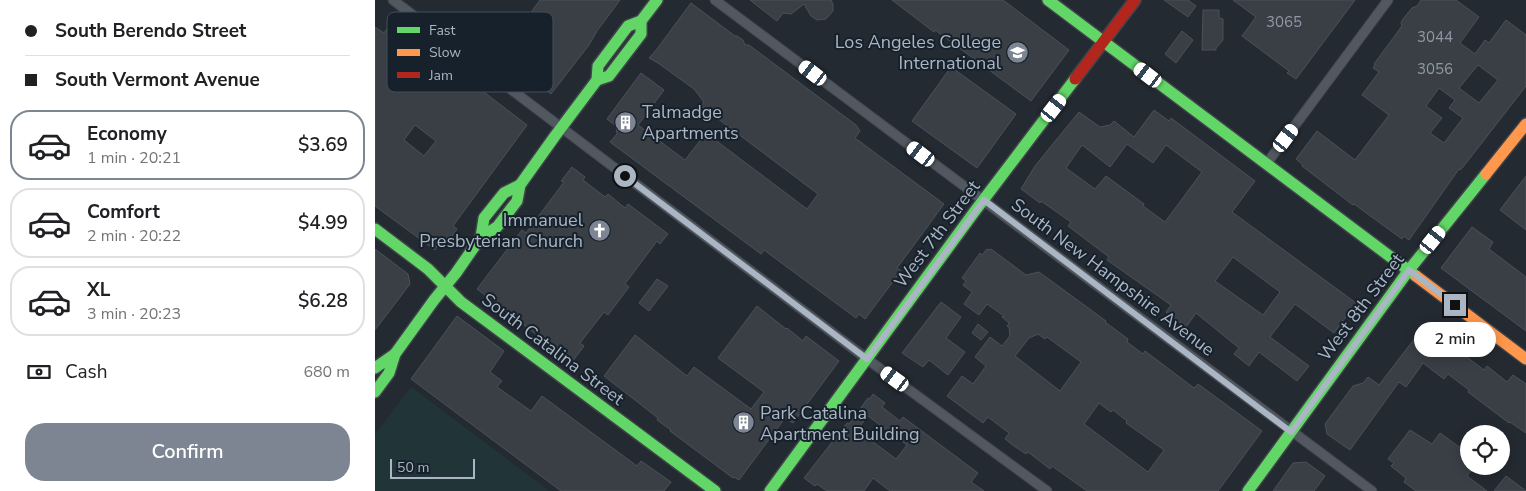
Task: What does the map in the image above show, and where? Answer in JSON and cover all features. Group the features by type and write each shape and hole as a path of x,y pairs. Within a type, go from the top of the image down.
{"main road":[{"path":"375,392 389,373 395,354 481,237 484,218 504,192 520,185 597,80 598,66 628,26 641,21 657,0"},
{"path":"1048,0 1526,359"},
{"name":"West 7th Street","path":"770,491 984,200 1135,0"},
{"name":"West 8th Street","path":"1248,491 1409,270 1526,124"},
{"name":"South Catalina Street","path":"375,229 428,269 461,302 715,491"},
{"path":"375,368 395,354"}],"street":[{"path":"393,0 409,12"},
{"name":"South New Hampshire Avenue","path":"715,0 1371,491"},
{"path":"1267,163 1388,0"},
{"path":"514,92 867,359 1047,491"}],"green space":[{"path":"411,387 549,491 375,491 375,435"}],"building":[{"path":"540,0 620,0 589,45 553,91 553,12 531,12"},
{"path":"750,0 831,0 833,11 826,19 817,20 811,16 804,4 791,14 783,13 777,21"},
{"name":"Los Angeles College International","path":"892,0 1003,0 1069,50 1031,101"},
{"path":"1164,0 1188,0 1196,6 1188,17"},
{"path":"1233,0 1355,0 1296,79 1287,73 1289,71 1242,36 1256,17"},
{"path":"1421,0 1456,0 1479,17 1460,43 1475,54 1485,40 1489,43 1506,20 1526,35 1526,86 1463,167 1459,169 1409,240 1404,236 1402,239 1353,205 1302,166 1296,159 1317,131 1355,160 1389,115 1362,95 1379,72 1373,68 1374,64 1402,26 1403,19 1412,8 1417,6","holes":["1478,65 1498,80 1479,103 1459,88","1439,88 1455,100 1449,108 1463,118 1444,143 1430,133 1442,118 1426,106"]},
{"path":"691,3 743,40 745,45 749,45 856,125 860,131 855,138 944,204 897,268 901,271 865,319 859,314 856,318 764,250 761,254 610,142 617,134 616,126 607,119 641,73 664,90 638,125 685,160 706,133 807,209 818,194 701,106 704,102 694,89 649,58"},
{"path":"1203,10 1219,10 1219,18 1223,19 1223,40 1216,50 1202,50"},
{"path":"375,27 384,33 387,29 387,92 484,92 527,125 453,226 457,229 452,236 440,240 435,250 375,206","holes":["415,125 436,141 424,156 404,140"]},
{"path":"1182,31 1193,40 1176,63 1165,54"},
{"path":"951,67 1016,114 977,168 912,121"},
{"path":"1154,110 1169,121 1171,118 1255,181 1232,212 1356,303 1334,333 1295,304 1270,337 1309,366 1297,381 1259,352 1249,366 1234,354 1239,348 1196,313 1186,327 1166,312 1171,305 1107,260 1109,257 1068,226 1071,222 1021,189 1035,166 1079,112 1100,127 1110,125 1114,121 1134,137","holes":["1127,144 1153,163 1166,145 1202,172 1165,222 1106,176 1095,189 1066,168 1082,145 1110,167","1233,257 1280,292 1263,315 1215,281"]},
{"path":"572,167 585,177 583,180 605,197 608,194 625,208 628,204 668,234 660,244 657,241 625,284 629,287 608,315 604,312 580,343 584,346 572,362 477,289 522,230 526,233 564,182 561,181"},
{"path":"1526,176 1526,230 1500,210"},
{"path":"1472,227 1493,242 1489,249 1526,277 1526,331 1441,268"},
{"path":"375,249 408,274 410,284 375,330"},
{"path":"987,249 991,249 1026,275 1039,272 1106,321 1128,339 1127,342 1143,354 1145,351 1194,388 1198,384 1262,431 1218,491 1087,491 1052,466 1050,469 1028,452 1026,454 1014,446 1005,439 1009,433 988,417 983,423 947,396 962,376 973,384 986,366 975,357 990,337 1002,346 1010,336 1009,327 1007,326 1009,323 1002,317 1004,316 987,304 979,315 964,304 972,292 963,285 966,281 962,278 980,253 982,255","holes":["1038,334 1045,339 1047,337 1081,362 1060,391 1015,356 1029,338","1099,403 1111,412 1113,410 1127,421 1126,423 1164,450 1148,472 1084,424"]},
{"path":"657,279 668,286 649,311 639,303"},
{"path":"941,302 961,317 946,338 965,352 948,375 929,360 923,367 902,353"},
{"path":"757,306 803,341 806,336 839,361 793,423 785,418 739,480 733,478 670,431 657,420 658,418 604,376 635,335 687,376 694,367 751,409 764,392 718,358"},
{"path":"457,316 504,351 490,372 502,381 497,387 531,411 542,396 637,466 641,461 671,482 664,491 561,491 411,379"},
{"path":"978,324 988,332 981,340 972,333"},
{"path":"1425,325 1429,328 1439,325 1448,331 1446,334 1466,349 1463,354 1484,370 1487,366 1507,382 1513,375 1526,384 1526,433 1509,423 1468,392 1469,390 1448,374 1444,379 1423,363 1406,387 1399,382 1350,450 1327,434 1325,424 1353,386 1363,383 1368,377 1379,385"},
{"path":"873,394 885,403 882,407 900,421 903,417 978,473 971,482 984,491 890,491 873,478 864,491 827,491 817,484 815,486 804,478 847,423 849,424 868,398 870,399","holes":["868,416 907,445 896,459 857,430"]},
{"path":"1410,430 1432,444 1440,433 1460,447 1460,475 1468,475 1487,491 1416,491 1404,482 1406,478 1391,466 1394,463 1388,459"},
{"path":"1306,462 1325,476 1314,491 1273,491 1293,463"},
{"path":"1506,476 1526,491 1494,491"}],"traffic: fast":[{"path":"597,80 598,66 628,26 641,21 657,0"},
{"path":"1048,0 1416,276"},
{"path":"375,392 389,373 395,354 434,300 481,237 497,227 517,201 520,185 555,136 597,80 609,76 641,34 641,21"},
{"path":"770,491 975,211 1075,79"},
{"path":"1248,491 1409,270 1486,174"},
{"path":"481,237 484,218 504,193 520,185"},
{"path":"375,229 428,269 461,302 715,491"},
{"path":"375,368 395,354"}],"traffic: slow":[{"path":"1486,174 1526,124"},
{"path":"1416,276 1526,359"}],"traffic: jam":[{"path":"1075,79 1135,0"}],"place":[{"name":"Los Angeles College International","path":"1017,52"},
{"name":"Talmadge Apartments","path":"626,122"},
{"name":"Immanuel Presbyterian Church","path":"599,230"},
{"name":"Park Catalina Apartment Building","path":"744,423"}],"route":[{"path":"625,176 867,359 984,200 1291,432 1409,270 1455,305"}]}
